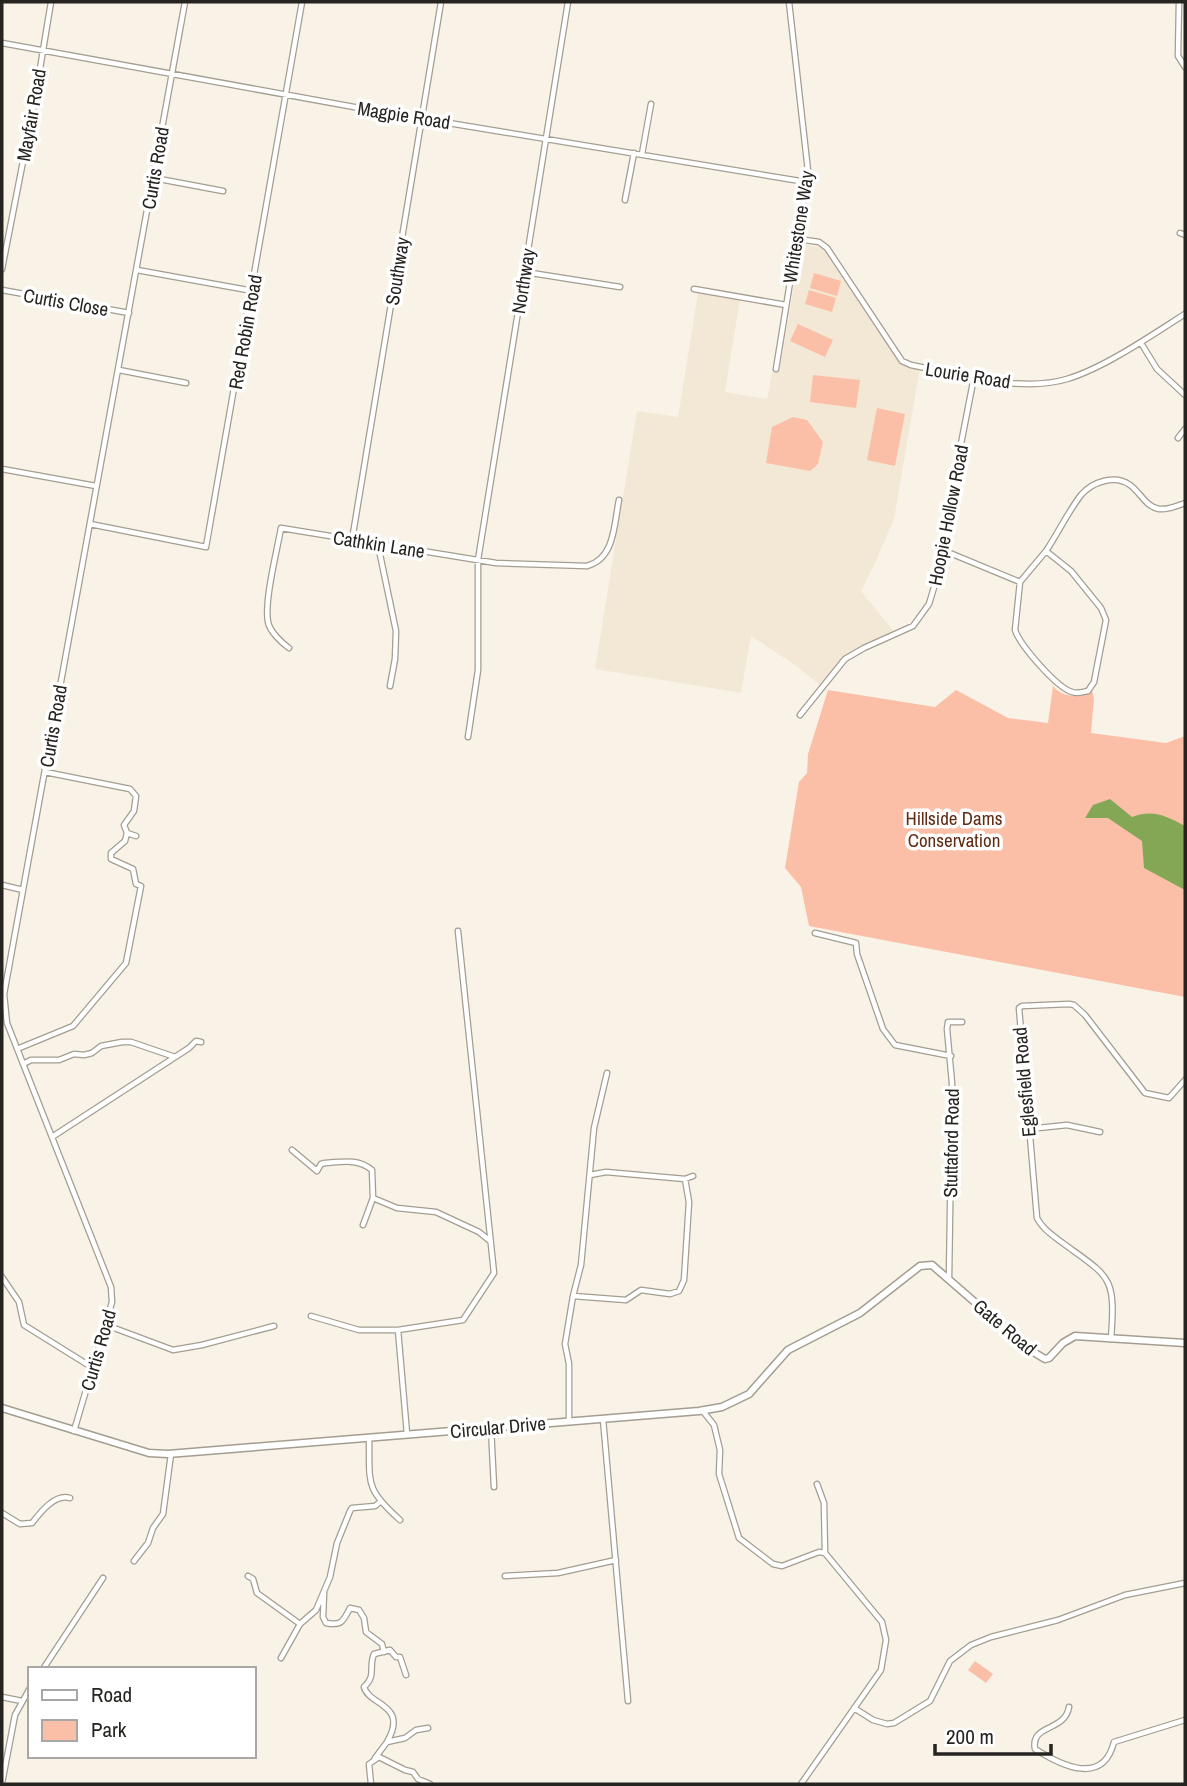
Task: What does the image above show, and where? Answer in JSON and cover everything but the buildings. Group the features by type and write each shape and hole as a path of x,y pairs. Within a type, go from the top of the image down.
{"street":[{"name":"Mayfair Road","path":"2,269 32,119 51,2"},
{"name":"Curtis Road","path":"74,1431 112,1302 111,1287 7,1023 3,994 185,2"},
{"name":"Red Robin Road","path":"90,524 206,547 302,2"},
{"name":"Southway","path":"352,540 441,2"},
{"name":"Northway","path":"468,737 478,670 478,560 568,2"},
{"name":"Whitestone Way","path":"776,369 806,182 807,151 789,2"},
{"path":"1179,2 1178,56 1185,67"},
{"name":"Magpie Road","path":"2,43 286,95 806,182"},
{"path":"642,154 651,104"},
{"path":"625,200 634,153"},
{"path":"154,178 223,191"},
{"name":"Lourie Road","path":"798,239 819,242 827,248 904,362 974,377 1024,384 1058,382 1079,375 1141,342 1185,314"},
{"path":"137,270 253,291"},
{"path":"525,272 620,287"},
{"path":"694,289 786,305"},
{"name":"Curtis Close","path":"2,290 129,313"},
{"path":"1141,342 1157,369 1185,395"},
{"path":"119,370 186,383"},
{"name":"Hoopie Hollow Road","path":"800,715 845,659 919,621 934,593 945,551 953,485 974,377"},
{"path":"1178,438 1185,429"},
{"path":"2,469 96,486"},
{"path":"1046,551 1071,572 1105,614 1107,625 1092,687 1079,693 1063,688 1018,637 1015,621 1020,582 1046,551 1080,496 1105,480 1118,480 1130,485 1157,509 1169,509 1185,503"},
{"name":"Cathkin Lane","path":"289,648 271,628 268,620 271,582 281,528 478,560 531,565 593,565 608,551 619,500"},
{"path":"378,545 396,631 396,659 390,686"},
{"path":"945,551 1020,582"},
{"path":"17,1049 73,1026 126,963 141,886 136,884 133,869 111,859 111,853 125,841 127,832 124,825 134,811 136,796 133,792 45,772"},
{"path":"127,832 136,835"},
{"path":"2,885 23,890"},
{"path":"311,1316 359,1330 398,1330 463,1320 494,1273 458,931"},
{"path":"815,933 856,943 857,954 883,1030 895,1045 951,1056"},
{"name":"Eglesfield Road","path":"1111,1339 1113,1297 1108,1280 1044,1229 1038,1221 1019,1008 1074,1005 1085,1015 1145,1093 1169,1098 1185,1080"},
{"name":"Stuttaford Road","path":"949,1278 951,1056 947,1028 948,1022 962,1021"},
{"path":"52,1138 196,1041 201,1042"},
{"path":"23,1064 30,1060 59,1060 74,1054 92,1053 101,1046 122,1042 131,1042 176,1057"},
{"path":"569,1421 569,1364 565,1344 581,1265 594,1128 607,1073"},
{"path":"1028,1129 1068,1125 1100,1132"},
{"path":"292,1150 317,1171 321,1164 354,1161 364,1163 372,1170 373,1198 363,1225"},
{"path":"590,1175 606,1172 685,1179 693,1176"},
{"path":"573,1296 626,1300 641,1290 670,1294 679,1291 684,1280 689,1202 685,1179"},
{"path":"373,1198 397,1208 436,1212 479,1232 490,1241"},
{"name":"Circular Drive","path":"2,1408 149,1452 171,1454 702,1410 722,1407 749,1394 788,1350 860,1313 920,1266 932,1265 949,1278"},
{"path":"2,1277 19,1302 24,1325 93,1368"},
{"name":"Gate Road","path":"949,1278 1021,1342 1045,1359 1049,1359 1063,1343 1075,1336 1185,1343"},
{"path":"106,1325 173,1350 274,1326"},
{"path":"398,1330 407,1434"},
{"path":"702,1410 714,1425 720,1450 719,1474 739,1538 774,1564 782,1566 819,1552 825,1553"},
{"path":"603,1418 628,1701"},
{"path":"491,1427 494,1487"},
{"path":"369,1437 370,1484 380,1502 400,1520"},
{"path":"134,1561 148,1543 153,1528 163,1514 171,1454"},
{"path":"801,1784 882,1666 886,1632 882,1622 825,1553 824,1503 817,1484"},
{"path":"2,1513 20,1524 32,1523 40,1510 51,1506 59,1498 70,1498"},
{"path":"281,1658 300,1624 312,1615 324,1592 337,1544 350,1511 352,1508 375,1506 380,1502"},
{"path":"505,1576 558,1573 617,1560"},
{"path":"248,1576 253,1579 257,1593 300,1624"},
{"path":"44,1667 103,1578"},
{"path":"854,1707 873,1720 894,1723 930,1701 950,1661 971,1645 1058,1620 1125,1595 1185,1583"},
{"path":"324,1592 323,1617 326,1623 338,1626 349,1608 359,1610 364,1618 366,1632 382,1644 384,1652"},
{"path":"371,1784 369,1764 387,1742 393,1720 386,1707 367,1695 364,1690 373,1675 374,1654 390,1650 396,1657 400,1657 406,1675"},
{"path":"2,1783 15,1715 28,1691"},
{"path":"2,1697 22,1701"},
{"path":"1069,1707 1064,1720 1042,1730 1034,1744 1035,1749 1072,1771 1088,1771 1104,1764 1110,1756 1114,1742 1185,1720"},
{"path":"387,1742 428,1728"},
{"path":"374,1758 379,1756 413,1772 418,1779 430,1784"}],"shaded area":[{"path":"801,244 824,248 897,359 906,366 920,368 894,519 861,591 896,634 854,652 821,686 751,636 741,693 595,669 637,411 678,417 698,293 740,299 725,392 767,399 773,369 780,370"},
{"path":"1110,799 1132,817 1159,815 1185,826 1185,890 1144,868 1142,841 1108,818 1085,818 1093,805"}],"green space":[{"path":"814,273 841,281 837,296 810,288"},
{"path":"809,290 836,298 832,312 805,304"},
{"path":"798,324 833,340 825,357 790,341"},
{"path":"813,375 860,380 856,408 810,402"},
{"path":"877,408 905,414 895,466 867,460"},
{"path":"793,417 807,420 823,442 818,464 810,471 766,463 772,427"},
{"name":"Hillside Dams Conservation","path":"1053,686 1072,696 1092,691 1094,698 1091,733 1166,743 1185,736 1185,997 809,926 801,887 785,868 799,782 807,773 808,754 828,690 935,707 956,690 1008,718 1048,723"},
{"path":"975,1661 993,1674 986,1683 968,1670"}]}
